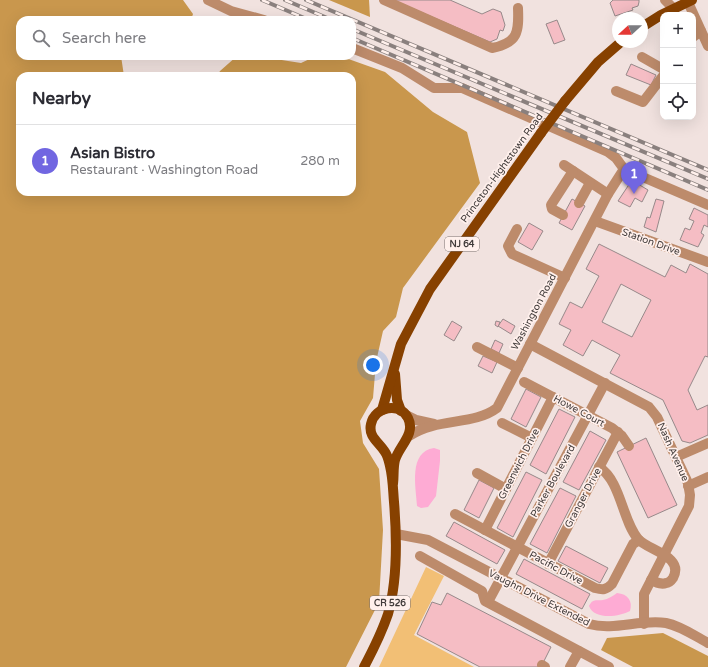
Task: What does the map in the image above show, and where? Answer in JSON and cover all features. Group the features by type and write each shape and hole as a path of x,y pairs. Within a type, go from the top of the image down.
{"main road":[{"path":"648,23 689,1"},
{"name":"Princeton-Hightstown Road","path":"382,410 401,344 430,289 565,101 598,62 614,48"},
{"name":"Princeton-Hightstown Road","path":"396,362 396,392 404,413"},
{"path":"380,445 393,447 407,438 410,425 404,413 390,408 382,410"},
{"name":"CR 526","path":"382,410 374,417 371,429 372,435 386,454 393,484"},
{"name":"CR 526","path":"364,667 388,614 393,585 396,534 393,484 395,461 407,438"}],"street":[{"path":"208,0 230,11 249,16"},
{"path":"384,0 492,48 509,43 515,37 519,24 518,8"},
{"path":"665,0 674,8"},
{"path":"689,1 697,34 708,46"},
{"path":"356,50 402,68 434,88 462,88 608,152 616,158 624,169 632,171 708,205"},
{"path":"642,57 660,66"},
{"path":"616,91 643,102 660,80"},
{"path":"564,165 608,194"},
{"name":"Washington Road","path":"407,438 418,430 434,424 487,415 497,408 608,194 624,169"},
{"path":"563,215 552,209 551,205 573,171"},
{"path":"579,203 590,183"},
{"name":"Station Drive","path":"595,221 708,262"},
{"path":"518,229 508,246 512,254 565,278"},
{"name":"Nash Avenue","path":"530,344 649,407 658,417 688,486 690,495 689,506 644,594 644,624"},
{"path":"477,347 518,368"},
{"name":"Howe Court","path":"524,382 618,432 629,446"},
{"name":"Parker Boulevard","path":"488,602 605,383"},
{"name":"Greenwich Drive","path":"485,530 553,397"},
{"name":"Washington Road","path":"404,413 416,420 434,424"},
{"path":"502,423 532,438"},
{"name":"Granger Drive","path":"548,564 618,432"},
{"path":"676,457 708,443"},
{"path":"599,468 609,477 639,540 664,554 672,563 674,570 673,577 670,582 664,584 651,580"},
{"path":"478,473 506,489"},
{"path":"688,486 708,477"},
{"name":"Pacific Drive","path":"455,514 595,588 608,588 633,544 639,540"},
{"name":"Vaughn Drive Extended","path":"396,534 428,540 589,624 607,627 667,623 678,627 708,644"},
{"path":"420,556 482,591 485,601 609,667"},
{"path":"570,667 579,651"}],"shaded area":[{"path":"0,0 183,0 193,14 192,16 16,16 16,60 122,60 123,72 16,72 16,196 356,196 356,72 219,72 232,60 282,60 301,63 307,60 351,60 385,72 433,112 467,132 480,183 403,288 396,317 383,331 376,362 373,398 360,421 363,443 379,469 383,530 379,602 346,667 0,667"},
{"path":"329,0 369,0 370,17"},
{"path":"434,448 440,450 436,496 428,507 421,508 417,506 415,471 420,456 426,451"},
{"path":"426,567 444,576 414,635 474,667 379,667"},
{"path":"617,593 627,596 631,604 630,611 620,615 607,616 596,614 589,606 593,601 605,600"},
{"path":"663,633 708,656 708,667 633,667 601,650 607,638"}],"building":[{"path":"393,0 450,0 482,14 493,9 501,12 505,25 503,31 500,30 497,39 490,42"},
{"path":"613,0 639,0 638,6 627,12 613,12 610,3"},
{"path":"557,20 565,40 554,44 546,24"},
{"path":"631,64 656,75 651,85 626,75"},
{"path":"630,183 636,187 638,184 648,190 642,202 635,198 630,207 618,201"},
{"path":"572,199 585,206 572,230 559,223"},
{"path":"656,199 664,201 656,232 644,227 647,217 650,218"},
{"path":"694,208 708,215 708,227 704,225 701,233 704,235 698,247 680,240 685,228 690,230 694,221 689,219"},
{"path":"529,223 543,231 532,250 518,242"},
{"path":"599,244 665,277 671,265 686,273 690,264 708,274 708,357 705,356 688,390 697,410 708,405 708,435 690,443 682,441 663,400 610,373 620,355 592,340 583,356 563,345 571,330 559,324 570,302 582,308 599,276 586,269","holes":["621,284 651,300 632,337 602,322"]},
{"path":"503,319 515,326 511,334 498,326"},
{"path":"452,321 462,327 454,341 444,335"},
{"path":"496,321 500,322 498,327 495,325"},
{"path":"495,340 503,344 499,353 491,349"},
{"path":"483,356 497,362 492,373 478,366"},
{"path":"526,389 541,397 526,427 511,419"},
{"path":"559,409 575,417 546,474 530,465"},
{"path":"590,431 606,440 579,490 563,482"},
{"path":"646,438 677,505 648,518 617,452"},
{"path":"526,472 542,480 513,537 497,528"},
{"path":"479,480 494,488 479,518 464,510"},
{"path":"560,488 576,496 547,553 530,544"},
{"path":"454,522 505,550 497,564 446,536"},
{"path":"566,546 608,568 600,583 558,561"},
{"path":"524,559 590,594 582,609 516,574"},
{"path":"447,593 551,647 541,667 480,667 417,634 432,602 441,605"}],"railway":[{"path":"262,0 300,16"},
{"path":"285,0 323,16"},
{"path":"306,0 344,16"},
{"path":"356,21 708,170"},
{"path":"356,31 708,179"},
{"path":"356,40 708,190"}],"place":[{"name":"Asian Bistro","path":"634,194"}]}
